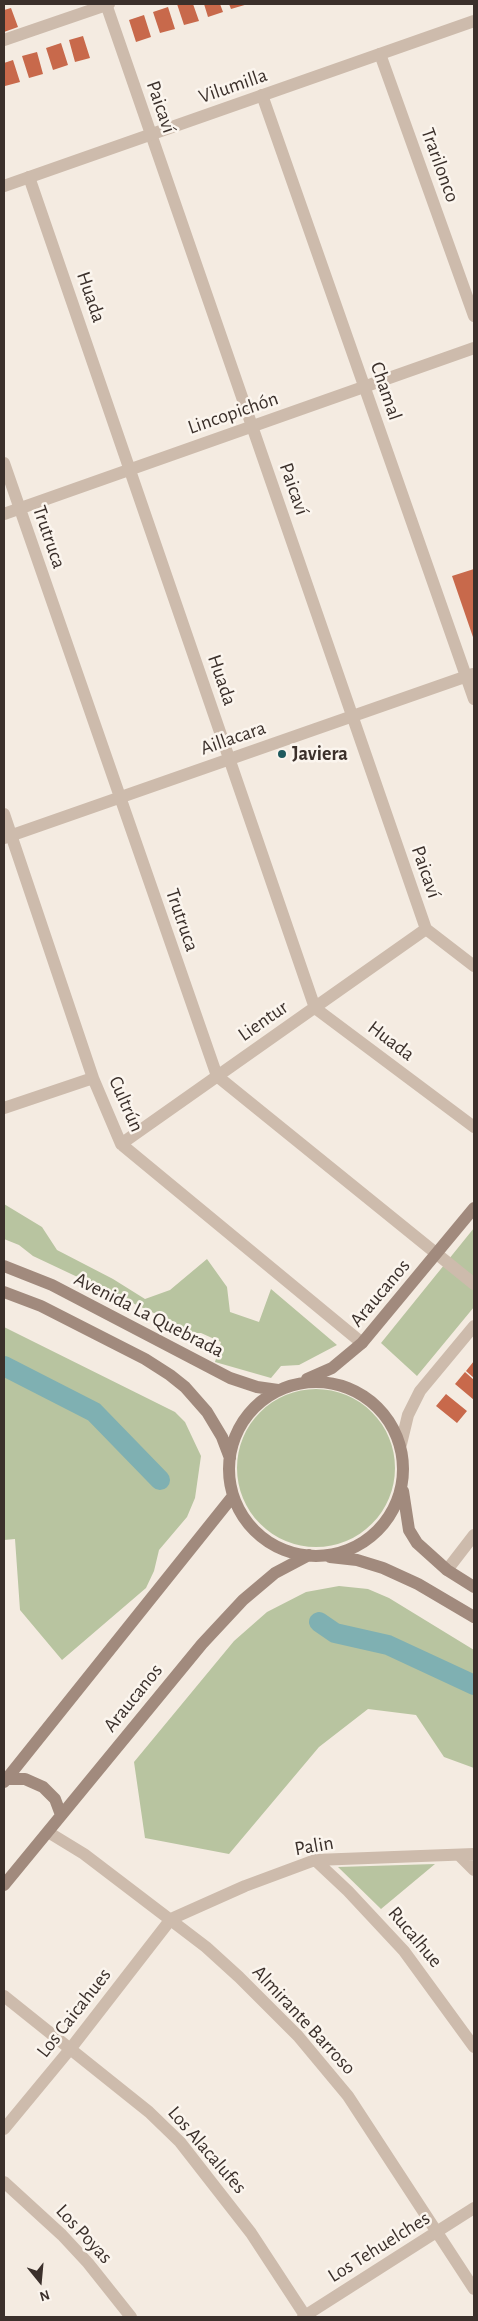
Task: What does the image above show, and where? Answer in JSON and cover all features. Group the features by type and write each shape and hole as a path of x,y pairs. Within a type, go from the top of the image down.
{"main road":[{"name":"Araucanos","path":"298,1383 332,1368 362,1343 474,1208"},
{"name":"Avenida La Quebrada","path":"4,1266 52,1286 230,1378 256,1387 278,1390"},
{"name":"Avenida La Quebrada","path":"4,1292 41,1306 146,1359 170,1375 185,1387 207,1412 222,1437 230,1458"},
{"path":"474,1587 447,1570 417,1543 409,1530 402,1486 404,1461 401,1444 393,1427 381,1410 359,1392 332,1383 298,1383 278,1390 265,1398 242,1424 235,1436 230,1458 230,1478 233,1496 244,1518 264,1539 290,1552 357,1560 383,1568 418,1584 474,1617"},
{"path":"314,1555 346,1550 372,1536 390,1515 402,1486"},
{"path":"5,1781 233,1496"},
{"name":"Araucanos","path":"4,1885 202,1644 243,1600 275,1573 314,1555"},
{"path":"5,1781 25,1779 43,1787 55,1799 61,1815"}],"street":[{"path":"4,40 107,4"},
{"name":"Paicaví","path":"107,4 150,134 426,929 474,966"},
{"name":"Vilumilla","path":"4,186 474,21"},
{"name":"Trarilonco","path":"380,54 474,316"},
{"name":"Chamal","path":"262,95 364,387 470,675 474,699"},
{"name":"Huada","path":"29,177 315,1008 474,1127"},
{"name":"Lincopichón","path":"4,514 474,348"},
{"name":"Trutruca","path":"4,463 217,1076"},
{"name":"Aillacara","path":"8,837 470,675"},
{"name":"Cultrún","path":"4,814 8,837 93,1078 121,1144 362,1343"},
{"name":"Lientur","path":"121,1144 426,929"},
{"path":"217,1076 474,1284"},
{"path":"4,1108 93,1078"},
{"path":"401,1444 408,1415 420,1391 474,1326"},
{"path":"447,1570 474,1535"},
{"name":"Almirante Barroso","path":"48,1832 84,1854 171,1919 239,1977 285,2022 348,2096 474,2289"},
{"name":"Palin","path":"171,1919 245,1886 315,1860 474,1854"},
{"path":"460,1856 474,1870"},
{"name":"Rucalhue","path":"315,1860 355,1897 404,1951 474,2047"},
{"name":"Los Caicahues","path":"4,2129 71,2048 171,1919"},
{"name":"Los Alacalufes","path":"4,1996 149,2112 180,2142 251,2233 305,2317"},
{"name":"Los Poyas","path":"4,2182 62,2235 88,2263 131,2317"},
{"name":"Los Tehuelches","path":"305,2317 474,2208"}],"green space":[{"path":"4,1204 42,1227 57,1250 113,1279 145,1299 170,1290 207,1259 227,1287 230,1312 259,1322 271,1289 337,1345 299,1365 281,1366 271,1378 215,1362 221,1342 201,1333 172,1333 158,1315 33,1256 19,1245 4,1239"},
{"path":"474,1228 474,1307 417,1376 381,1343"},
{"path":"4,1327 175,1412 185,1422 201,1456 195,1498 187,1517 159,1550 154,1571 146,1588 62,1660 20,1610 15,1539 4,1540"},
{"path":"316,1389 346,1395 372,1412 389,1438 395,1468 389,1498 372,1524 346,1541 316,1547 286,1541 260,1524 243,1498 237,1468 243,1438 260,1412 286,1395"},
{"path":"339,1586 368,1589 389,1598 474,1650 474,1768 444,1757 416,1715 368,1709 319,1747 229,1854 145,1838 134,1762 234,1641 267,1612 306,1592"},
{"path":"435,1864 381,1909 338,1867"}],"building":[{"path":"177,4 193,4 199,21 184,25"},
{"path":"204,4 220,4 223,12 208,17"},
{"path":"229,4 248,4 231,9"},
{"path":"168,7 175,29 160,33 153,12"},
{"path":"11,8 18,27 4,32 4,10"},
{"path":"144,15 151,37 136,42 129,20"},
{"path":"83,36 90,58 75,62 69,40"},
{"path":"61,43 68,65 53,70 46,48"},
{"path":"37,52 43,74 29,78 22,56"},
{"path":"13,60 20,82 5,86 4,63"},
{"path":"474,569 474,640 452,576"},
{"path":"474,1361 474,1378 466,1371"},
{"path":"465,1372 474,1380 474,1400 455,1384"},
{"path":"446,1394 467,1411 457,1423 436,1406"}],"waterway":[{"path":"4,1366 94,1412 160,1480"},
{"path":"319,1622 335,1633 388,1645 474,1685"}],"place":[{"name":"Javiera","path":"282,754"}]}
